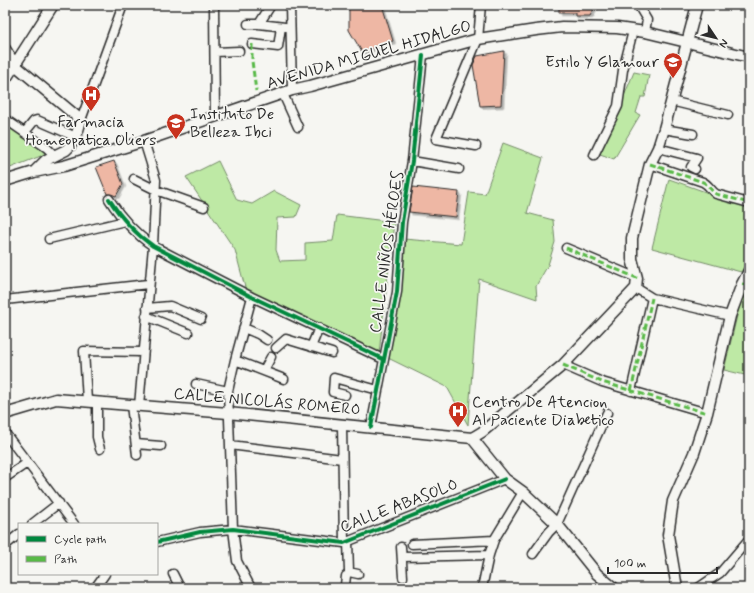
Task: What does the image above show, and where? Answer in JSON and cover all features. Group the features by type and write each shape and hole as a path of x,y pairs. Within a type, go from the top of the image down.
{"main road":[{"path":"5,80 53,5"},
{"path":"614,588 596,574 557,524 523,492 505,479 472,438 482,432 563,365 636,283 632,259 632,238 650,164 658,148 664,129 697,5"},
{"name":"AVENIDA MIGUEL HIDALGO","path":"5,181 34,172 60,167 144,141 287,92 478,39 562,27 604,27 645,32 749,57"},
{"path":"5,49 15,65 82,120 76,137 70,146 66,150 54,155 41,164 34,172"},
{"path":"677,588 668,535 674,501 694,453 707,413 730,316 746,285 749,271"},
{"name":"CALLE NICOLÁS ROMERO","path":"5,414 56,399 228,413 472,438"}],"street":[{"path":"82,120 123,5"},
{"path":"214,5 215,116"},
{"path":"258,24 271,5"},
{"path":"290,5 287,92 298,127"},
{"path":"476,146 436,139 478,39 481,5"},
{"path":"638,5 647,20 645,32"},
{"path":"248,24 290,28"},
{"path":"252,44 278,47 281,27"},
{"path":"594,155 618,106 623,70 633,31"},
{"path":"215,52 239,51"},
{"name":"CALLE NIÑOS HÉROES","path":"370,427 397,292 402,222 412,161 423,55"},
{"path":"671,101 728,115"},
{"path":"5,119 47,148 54,155"},
{"path":"25,132 34,121 37,120 76,137"},
{"path":"664,129 693,134"},
{"path":"137,455 135,405 143,352 148,284 153,246 156,190 154,168 144,141"},
{"path":"658,148 697,158 691,167 695,169"},
{"path":"412,161 459,169"},
{"path":"650,164 703,182 716,194 749,203"},
{"path":"134,179 156,190 204,208"},
{"path":"109,199 125,221 142,238 153,246 252,297 383,359"},
{"path":"49,239 125,221"},
{"path":"566,248 636,283 652,298 730,316"},
{"path":"5,300 148,284"},
{"path":"251,588 236,561 232,529 228,391 252,297"},
{"path":"631,391 652,298"},
{"path":"146,312 170,306 201,319"},
{"path":"146,312 188,333"},
{"path":"244,328 267,340"},
{"path":"311,347 319,328"},
{"path":"276,348 286,338 332,353"},
{"path":"87,401 84,351 143,352"},
{"path":"264,370 271,357"},
{"path":"235,360 284,379"},
{"path":"563,365 602,382 707,413"},
{"path":"345,395 333,392 334,378 378,390"},
{"path":"196,384 228,391"},
{"path":"97,402 97,437 100,448"},
{"path":"533,554 549,532 557,524 607,413"},
{"path":"342,425 342,459 349,572 358,574"},
{"path":"5,433 73,523"},
{"path":"136,444 160,446"},
{"path":"230,445 342,459"},
{"path":"5,478 27,463"},
{"name":"CALLE ABASOLO","path":"158,542 200,532 232,529 346,542 505,479"},
{"path":"482,588 489,555 494,540 523,492"},
{"path":"33,523 59,503"},
{"path":"7,544 18,535"},
{"path":"412,544 494,540"},
{"path":"698,588 720,573 749,540"},
{"path":"401,547 403,557 403,576"},
{"path":"403,557 489,555"},
{"path":"173,574 180,588"},
{"path":"95,588 105,575"},
{"path":"346,576 345,585 347,588"}],"green space":[{"path":"634,72 649,75 645,97 641,97 636,113 640,115 614,159 600,154"},
{"path":"5,122 51,152 5,170"},
{"path":"503,143 543,158 527,213 553,220 555,242 548,265 536,286 537,299 479,279 468,425 447,387 388,358 404,239 461,244 469,192 485,194"},
{"path":"218,161 237,200 252,204 274,191 301,205 296,217 277,218 276,250 280,261 305,260 305,243 333,241 337,215 394,222 379,353 246,291 235,250 186,177"},
{"path":"669,179 717,196 749,205 749,258 741,272 652,248"},
{"path":"749,289 749,376 724,370 741,299"}],"building":[{"path":"349,5 382,5 393,41 362,52 349,30"},
{"path":"559,5 596,5 590,16 575,16 575,13 559,13"},
{"path":"504,51 501,105 480,106 473,65 477,56"},
{"path":"114,161 123,184 116,196 107,194 96,167"},
{"path":"413,187 459,192 456,217 409,212"}],"marked path":[{"path":"252,44 252,61 256,91"},
{"path":"650,164 703,182 716,194 749,203"},
{"path":"566,248 637,278"},
{"path":"742,284 749,285"},
{"path":"631,391 652,298"},
{"path":"563,365 602,382 707,413"}],"cycle path":[{"path":"371,427 397,292 402,222 412,161 423,55"},
{"path":"109,199 128,225 153,246 252,297 383,359"},
{"path":"158,542 200,532 233,529 344,543 505,479"}],"place":[{"name":"Estilo Y Glamour","path":"673,79"},
{"name":"Farmacia Homeopatica Oliers","path":"91,112"},
{"name":"Instituto De Belleza Ibci","path":"176,140"},
{"name":"Centro De Atencion Al Paciente Diabetico","path":"458,428"}]}
